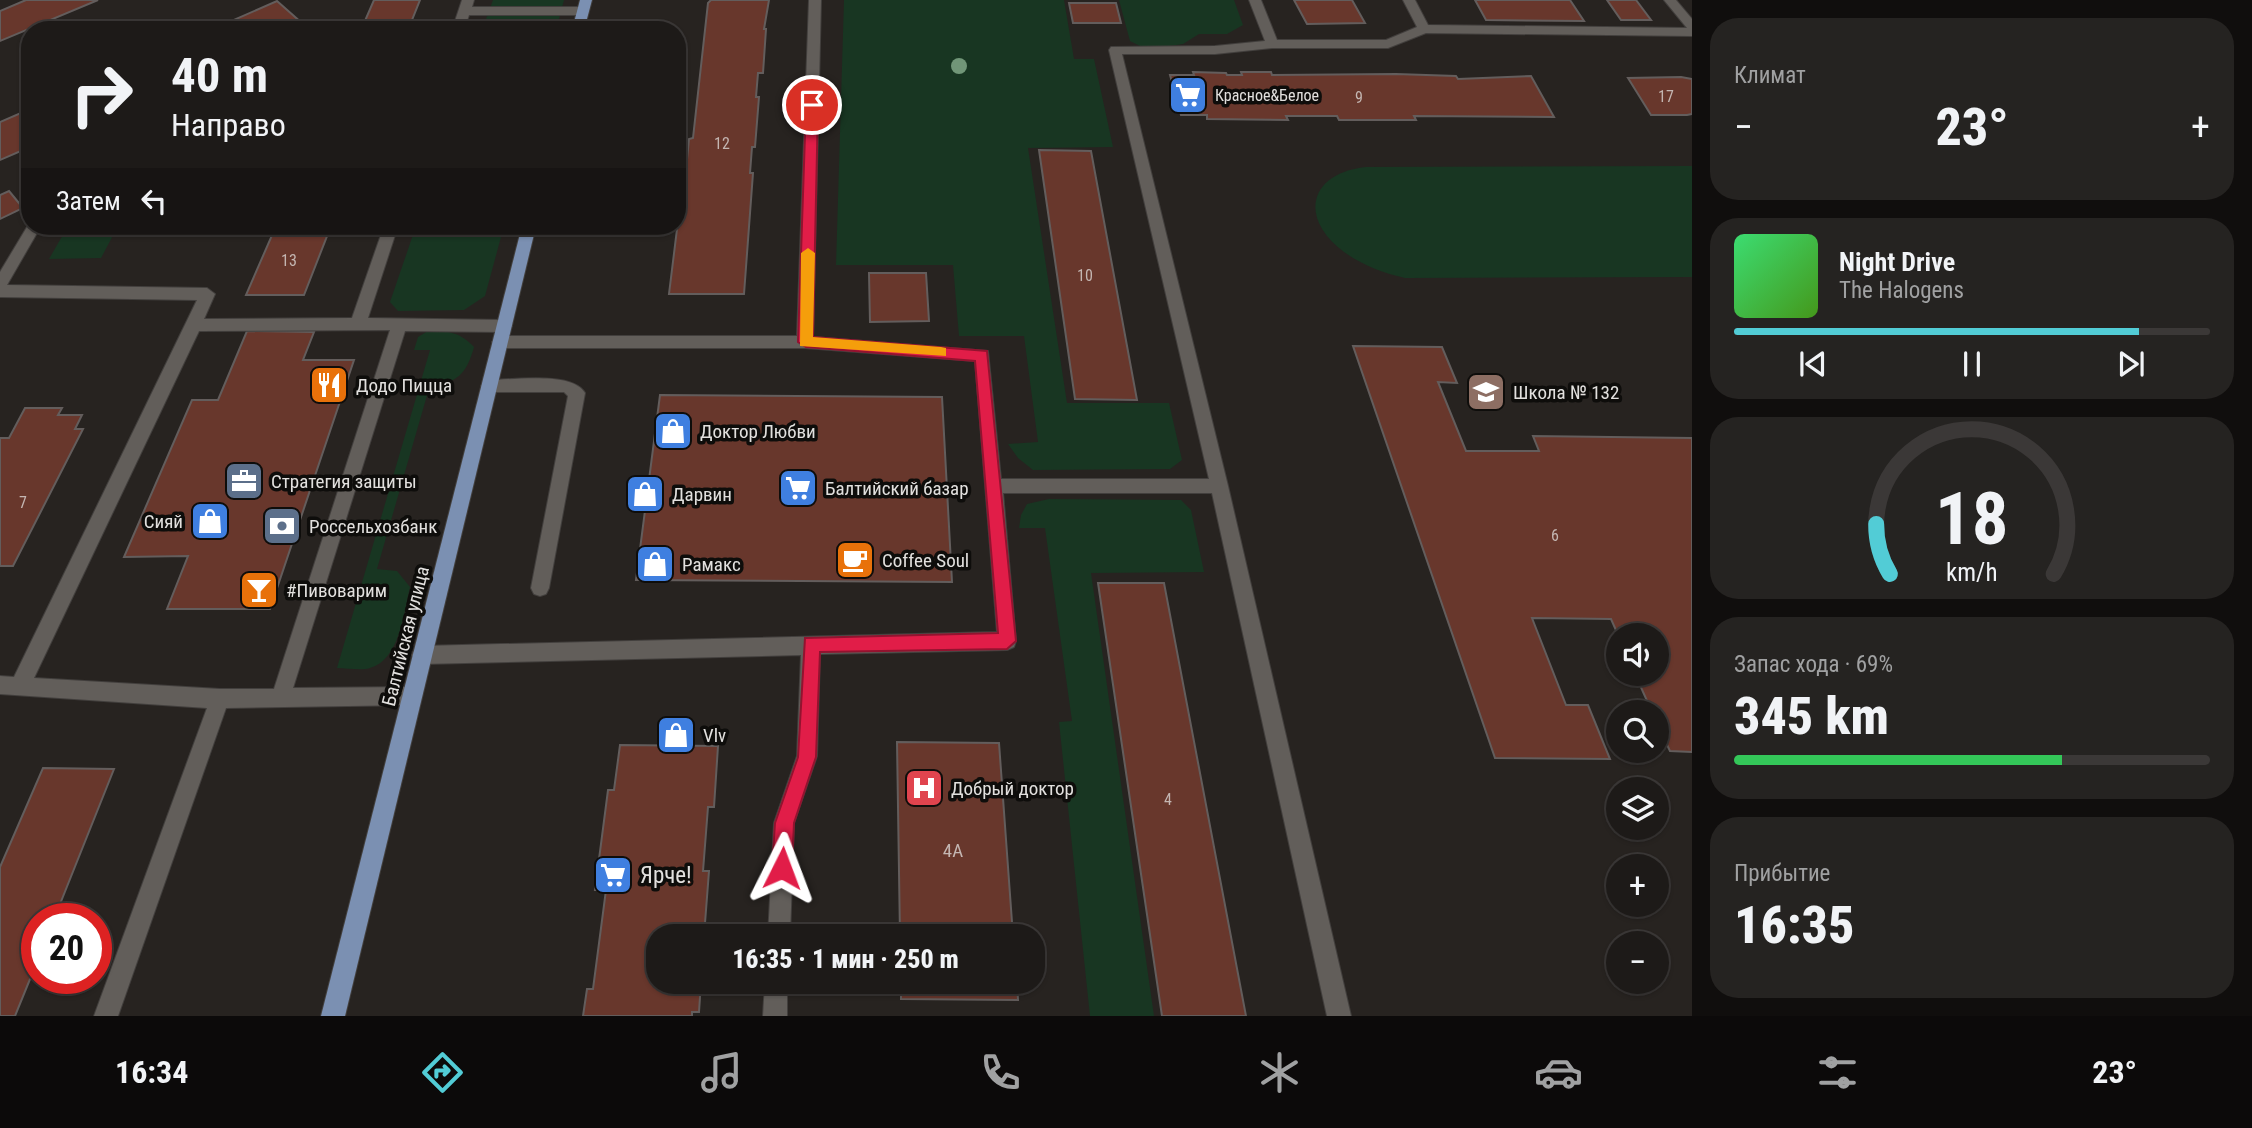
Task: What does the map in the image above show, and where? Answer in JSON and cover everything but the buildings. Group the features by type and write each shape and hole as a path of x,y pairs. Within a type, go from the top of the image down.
{"main road":[{"name":"Балтийская улица","path":"333,1016 527,235"}],"lane":[{"path":"806,342 815,0"},
{"path":"1255,0 1272,44"},
{"path":"1409,0 1424,30"},
{"path":"1671,0 1692,29"},
{"path":"466,6 584,6"},
{"path":"1339,1016 1219,486 1115,50 1215,50 1272,44 1388,44 1424,30 1692,29"},
{"path":"0,285 29,235"},
{"path":"358,324 388,235"},
{"path":"0,291 207,294 194,325 10,686 220,699 412,696"},
{"path":"194,325 399,325 502,334 806,342 982,355 1007,641 422,654"},
{"path":"281,697 399,325"},
{"path":"489,386 567,386 577,393 540,588"},
{"path":"994,486 1219,486"},
{"path":"780,924 784,823 807,757 811,644"},
{"path":"106,1016 220,699"},
{"path":"775,1016 776,994"}],"green space":[{"path":"493,0 564,0 558,21 485,21"},
{"path":"844,0 1064,0 1074,59 1094,59 1113,147 1028,148 1067,403 1169,403 1182,460 1170,469 1033,470 1018,458 1008,444 1038,442 1024,336 959,336 953,265 836,265"},
{"path":"1119,0 1234,0 1243,25 1227,34 1199,34 1183,44 1140,46 1130,41"},
{"path":"1692,166 1692,277 1405,278 1373,268 1344,252 1329,239 1316,212 1316,199 1332,178 1366,167"},
{"path":"63,235 113,235 101,258 49,259"},
{"path":"413,235 502,235 485,296 464,310 398,311 390,302"},
{"path":"428,331 454,333 474,347 468,364 460,375 447,382 430,385 377,569 397,571 410,587 403,621 394,645 380,663 366,669 337,668 430,350 414,350 418,337"},
{"path":"1049,499 1181,500 1191,510 1204,572 1091,573 1154,1016 1090,1016 1059,722 1072,721 1045,528 1019,528 1021,515 1027,504"}],"slow traffic":[{"path":"808,253 806,342 941,352"}],"place":[{"name":"Красное&Белое","path":"1188,95"},
{"name":"Додо Пицца","path":"329,385"},
{"name":"Школа № 132","path":"1486,392"},
{"name":"Доктор Любви","path":"673,431"},
{"name":"Стратегия защиты","path":"244,481"},
{"name":"Балтийский базар","path":"798,488"},
{"name":"Дарвин","path":"645,494"},
{"name":"Сияй","path":"210,521"},
{"name":"Россельхозбанк","path":"282,526"},
{"name":"Coffee Soul","path":"855,560"},
{"name":"Рамакс","path":"655,564"},
{"name":"#Пивоварим","path":"259,590"},
{"name":"Vlv","path":"676,735"},
{"name":"Добрый доктор","path":"924,788"},
{"name":"Ярче!","path":"613,875"}],"route":[{"path":"782,868 784,823 807,757 811,644 1007,641 982,355 806,342 812,105"}]}
